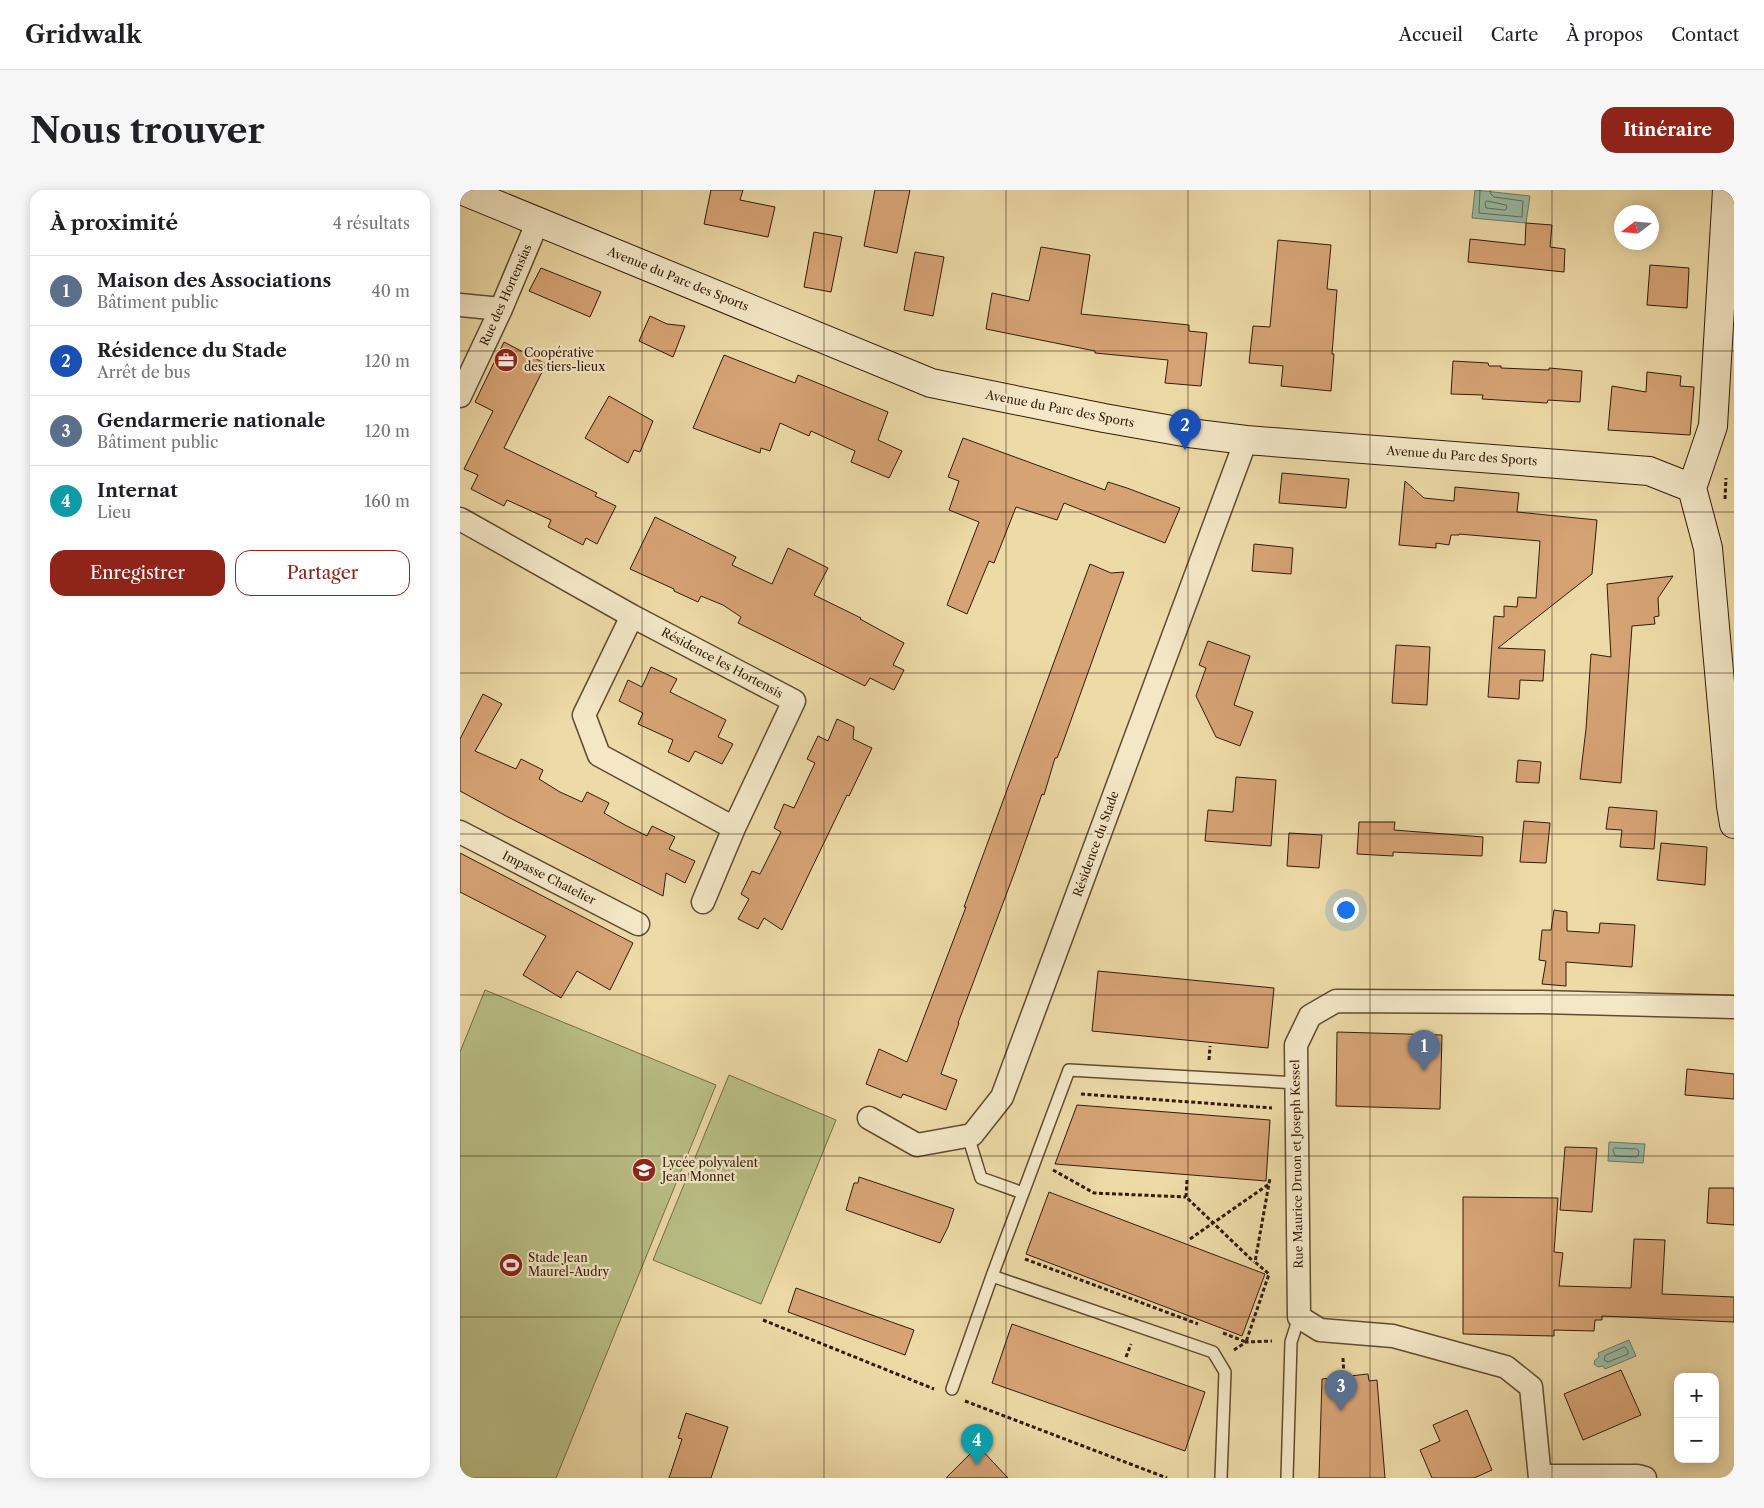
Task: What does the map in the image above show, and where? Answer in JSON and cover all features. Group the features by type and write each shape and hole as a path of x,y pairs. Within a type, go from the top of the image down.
{"street":[{"name":"Avenue du Parc des Sports","path":"461,190 931,383 1189,433 1246,440 1649,471 1692,488"},
{"path":"1727,190 1713,426 1692,488 1708,548 1734,824"},
{"name":"Rue des Hortensias","path":"460,396 501,309 538,221"},
{"path":"460,305 501,309"},
{"name":"Résidence du Stade","path":"968,1136 972,1135 1002,1097 1246,440"},
{"name":"Résidence les Hortensis","path":"460,519 632,616 794,701 734,828 703,902"},
{"path":"632,616 584,715 599,755 734,828"},
{"name":"Impasse Chatelier","path":"460,832 638,924"},
{"name":"Rue Maurice Druon et Joseph Kessel","path":"1299,1317 1296,1045 1310,1016 1336,1001 1541,1002 1734,1007"},
{"path":"869,1118 917,1145 968,1136"},
{"path":"1299,1317 1320,1330 1393,1336 1506,1366 1531,1388 1540,1477 1638,1476 1645,1478"}],"lane":[{"path":"952,1389 1069,1070 1297,1083"},
{"path":"968,1136 981,1178 1023,1193"},
{"path":"992,1276 1213,1352 1225,1372 1222,1478"},
{"path":"1287,1478 1291,1342 1299,1317"}],"path":[{"path":"1081,1094 1276,1108"},
{"path":"1035,1160 1094,1193 1186,1197 1269,1274 1246,1342 1218,1331"},
{"path":"1254,1262 1270,1175"},
{"path":"1186,1197 1187,1180"},
{"path":"1190,1239 1269,1184"},
{"path":"1025,1259 1200,1324"}],"green space":[{"path":"485,990 716,1085 556,1478 460,1478 460,1052"},
{"path":"729,1075 836,1120 761,1304 653,1260"}],"water":[{"path":"1475,190 1530,196 1526,223 1472,218"},
{"path":"1609,1142 1645,1144 1643,1163 1608,1161"},
{"path":"1629,1340 1636,1356 1605,1369 1603,1366 1598,1367 1594,1364 1595,1360 1599,1357 1598,1353"}],"building":[{"path":"711,190 743,190 740,200 775,207 768,237 704,224"},
{"path":"875,190 910,190 897,253 864,246"},
{"path":"1526,223 1552,225 1550,247 1565,249 1564,272 1468,262 1470,239 1525,245"},
{"path":"814,232 842,237 831,292 804,287"},
{"path":"1278,240 1331,245 1327,289 1337,290 1331,391 1281,386 1283,366 1249,363 1253,326 1270,327"},
{"path":"1041,247 1090,255 1081,314 1189,325 1189,331 1207,333 1201,386 1165,383 1168,360 1095,353 1095,351 986,329 992,293 1029,301"},
{"path":"915,252 944,257 933,316 904,310"},
{"path":"1650,265 1689,268 1687,308 1647,305"},
{"path":"541,268 601,292 590,317 529,291"},
{"path":"650,316 667,324 685,326 673,357 639,341"},
{"path":"504,342 546,364 504,448 597,493 595,496 616,506 597,544 586,538 583,545 548,527 551,520 507,500 504,506 471,489 478,475 464,469 493,411 475,402"},
{"path":"724,355 795,383 798,375 888,412 878,440 902,451 889,478 851,462 855,451 811,431 809,436 780,423 770,451 761,448 760,453 693,428"},
{"path":"1453,361 1488,363 1489,366 1501,366 1501,368 1549,370 1549,368 1582,371 1580,402 1548,400 1547,403 1482,399 1483,395 1451,394"},
{"path":"1647,372 1681,376 1680,386 1694,387 1690,435 1608,430 1612,386 1646,392"},
{"path":"609,396 653,421 640,452 634,450 628,463 585,438"},
{"path":"963,438 1105,490 1108,482 1180,508 1165,543 1064,503 1057,520 1016,507 994,563 989,561 967,614 947,605 979,522 949,510 959,481 948,477"},
{"path":"1282,473 1349,479 1346,508 1279,503"},
{"path":"1405,481 1424,498 1454,501 1455,487 1519,493 1517,512 1597,520 1592,574 1498,648 1545,650 1543,681 1520,680 1519,699 1488,697 1494,616 1504,617 1504,606 1517,607 1518,597 1536,598 1540,541 1459,534 1451,535 1449,545 1436,543 1436,548 1399,545"},
{"path":"655,517 736,557 732,565 772,584 788,548 828,568 814,595 861,618 904,643 893,665 904,670 894,690 870,678 865,686 738,623 741,617 723,605 701,596 698,602 630,569"},
{"path":"1254,544 1293,548 1291,574 1252,571"},
{"path":"1090,564 1111,573 1124,572 941,1074 957,1080 946,1110 903,1094 901,1098 866,1084 879,1049 907,1062 966,907 964,907"},
{"path":"1673,576 1658,598 1659,616 1654,617 1655,624 1632,626 1621,783 1580,779 1586,729 1591,654 1611,657 1607,584"},
{"path":"1208,641 1250,656 1234,705 1253,712 1240,746 1216,737 1196,696 1206,668 1199,665"},
{"path":"1396,645 1430,647 1427,705 1392,703"},
{"path":"651,667 677,679 670,692 726,720 718,737 733,744 722,764 695,751 689,762 668,752 673,740 638,724 643,713 619,701 628,680 642,687"},
{"path":"483,694 502,704 475,751 516,769 521,759 543,770 539,779 560,792 582,802 587,792 609,803 604,813 625,825 647,836 652,826 675,837 669,849 695,861 685,883 666,873 663,896 460,791 460,739"},
{"path":"837,719 854,727 853,739 872,748 849,796 847,795 782,930 764,918 758,929 738,919 749,899 741,894 752,871 760,874 781,832 774,828 784,804 794,808 815,763 807,759 818,736 828,741"},
{"path":"1518,760 1541,762 1539,783 1516,782"},
{"path":"1236,777 1276,780 1271,846 1205,841 1208,810 1233,812"},
{"path":"1609,807 1657,811 1654,849 1620,847 1622,830 1606,829"},
{"path":"1524,821 1550,823 1546,863 1520,862"},
{"path":"1359,822 1395,822 1394,830 1483,837 1482,856 1393,852 1393,856 1357,854"},
{"path":"1289,833 1322,835 1319,868 1287,866"},
{"path":"1661,843 1707,847 1705,885 1657,880"},
{"path":"460,853 633,943 610,990 577,971 561,998 523,975 546,936 460,892"},
{"path":"1554,910 1567,912 1567,931 1599,933 1600,923 1635,925 1632,967 1566,962 1566,986 1542,984 1546,961 1539,960 1542,930 1551,930"},
{"path":"1098,971 1274,988 1268,1048 1092,1031"},
{"path":"1337,1032 1442,1035 1440,1109 1336,1106"},
{"path":"1687,1069 1734,1074 1734,1099 1685,1095"},
{"path":"1077,1105 1270,1120 1266,1181 1055,1164"},
{"path":"1565,1147 1597,1148 1592,1212 1560,1210"},
{"path":"859,1177 954,1209 940,1243 846,1210 854,1183 858,1183"},
{"path":"1709,1188 1734,1188 1734,1225 1707,1223"},
{"path":"1049,1192 1265,1274 1242,1336 1026,1254"},
{"path":"1463,1197 1558,1198 1554,1252 1563,1253 1559,1286 1631,1288 1634,1239 1665,1240 1662,1294 1734,1297 1734,1322 1602,1316 1602,1320 1595,1320 1594,1331 1554,1330 1554,1336 1463,1334"},
{"path":"796,1288 914,1330 905,1355 788,1312"},
{"path":"1012,1324 1205,1392 1185,1451 992,1383"},
{"path":"1621,1370 1641,1415 1583,1440 1564,1394"},
{"path":"1368,1374 1369,1381 1377,1380 1385,1478 1319,1478 1322,1379"},
{"path":"1467,1410 1492,1470 1474,1478 1432,1478 1420,1450 1440,1441 1433,1425"},
{"path":"686,1413 728,1427 711,1478 669,1478 682,1439 678,1438"},
{"path":"978,1446 1008,1478 946,1478"}],"place":[{"name":"Coopérative des tiers-lieux","path":"506,360"},
{"name":"Résidence du Stade","path":"1185,450"},
{"name":"Maison des Associations","path":"1424,1071"},
{"name":"Lycée polyvalent Jean Monnet","path":"644,1170"},
{"name":"Stade Jean Maurel-Audry","path":"511,1265"},
{"name":"Gendarmerie nationale","path":"1341,1411"},
{"name":"Internat","path":"977,1465"}]}
